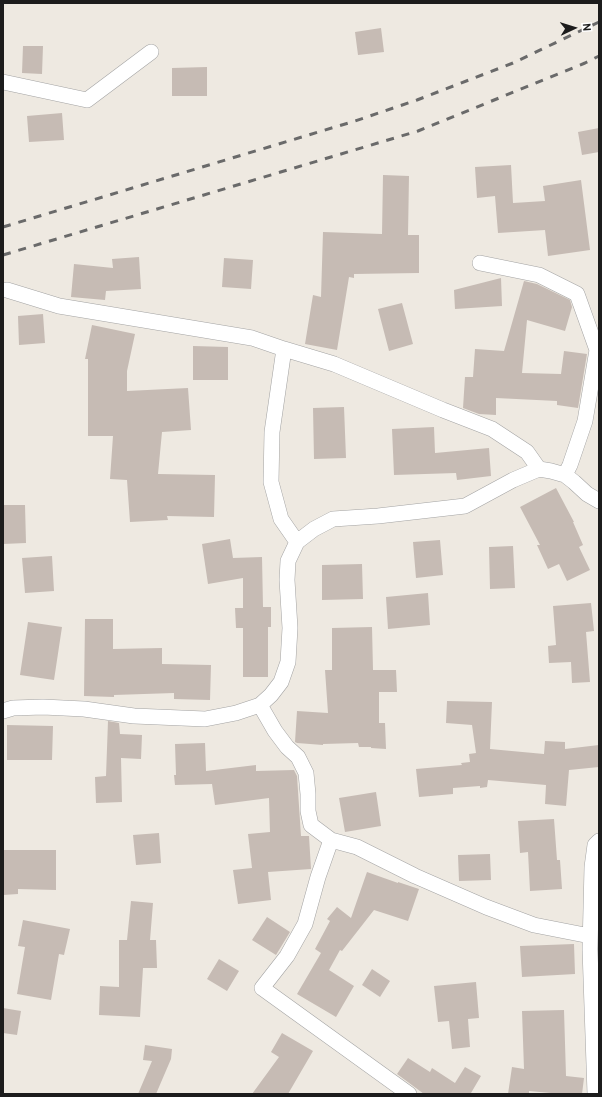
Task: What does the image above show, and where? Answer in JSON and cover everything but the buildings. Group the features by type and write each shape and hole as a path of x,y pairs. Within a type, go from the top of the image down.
{"street":[{"path":"3,82 87,100 151,52"},
{"path":"480,263 539,275 577,294 598,350 585,421 570,465 564,475"},
{"path":"7,290 59,306 252,338 334,364 492,429 527,452 539,469"},
{"path":"284,349 272,432 271,482 281,519 297,542"},
{"path":"3,712 13,708 43,707 84,709 134,716 204,719 236,713 260,705 271,695 281,682 288,662 290,628 287,580 288,561 297,542 314,529 333,519 378,516 465,506 513,480 539,469 564,475 587,494 599,501"},
{"path":"260,705 287,748 298,757 306,773 308,811 311,825 331,840 357,847 486,907 534,925 590,936"},
{"path":"331,840 318,877 305,924 287,956 262,988 409,1094"},
{"path":"595,1094 590,936 592,867 595,845 599,841"}],"railway":[{"path":"3,227 355,121 417,100 513,63 599,22"},
{"path":"3,255 418,131 599,56"}]}
